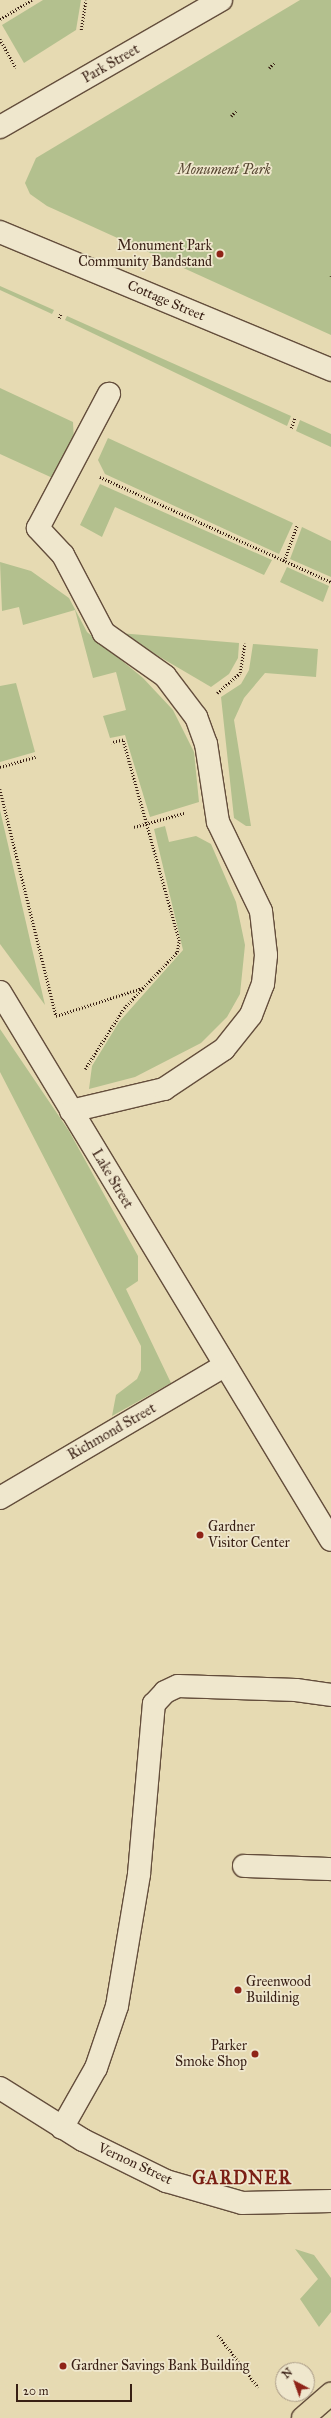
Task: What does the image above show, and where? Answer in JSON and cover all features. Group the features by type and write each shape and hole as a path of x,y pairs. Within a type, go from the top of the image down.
{"main road":[{"path":"303,2418 331,2394"}],"street":[{"name":"Park Street","path":"0,127 222,0"},
{"name":"Cottage Street","path":"0,232 331,370"},
{"path":"69,1107 164,1089 224,1049 251,1015 263,984 265,930 261,911 218,822 206,744 191,709 165,676 104,633 63,555 38,528 109,394"},
{"name":"Lake Street","path":"0,992 224,1366 331,1540"},
{"name":"Richmond Street","path":"0,1498 224,1366"},
{"path":"62,2128 96,2068 118,1999 139,1874 154,1704 165,1692 178,1686 331,1695"},
{"path":"244,1866 331,1868"},
{"name":"Vernon Street","path":"0,2088 62,2128 166,2181 242,2203 331,2201"}],"path":[{"path":"0,19 32,0"},
{"path":"81,30 86,0"},
{"path":"0,40 16,68"},
{"path":"269,68 274,63"},
{"path":"231,116 236,110"},
{"path":"186,169 190,164"},
{"path":"59,318 61,313"},
{"path":"291,428 295,418"},
{"path":"98,476 331,582"},
{"path":"284,561 297,526"},
{"path":"191,709 236,677 243,664 245,643"},
{"path":"69,1107 99,1043 143,988 177,952 178,941 123,740 111,743"},
{"path":"0,767 36,757"},
{"path":"0,789 56,1016"},
{"path":"134,827 215,804"},
{"path":"21,1027 143,988"},
{"path":"218,2335 258,2387"}],"green space":[{"path":"43,0 81,0 76,30 24,63 2,25"},
{"name":"Monument Park","path":"300,0 331,0 331,335 47,206 30,194 25,183 36,158"},
{"path":"0,286 54,310 52,314 0,290"},
{"path":"67,316 291,416 287,426 65,320"},
{"path":"0,388 73,422 74,442 57,480 0,454"},
{"path":"300,420 331,434 331,447 296,431"},
{"path":"108,438 293,523 279,554 105,474 98,460"},
{"path":"100,484 272,560 264,575 115,507 102,537 80,525"},
{"path":"302,527 331,541 331,577 290,559"},
{"path":"0,562 31,571 69,598 87,632 143,678 173,710 194,752 199,802 150,817 125,735 110,738 103,716 126,710 116,672 93,678 75,610 23,625 19,607 2,611"},
{"path":"287,567 329,586 323,602 280,582"},
{"path":"119,633 239,643 238,658 229,674 211,687"},
{"path":"253,644 318,649 316,677 265,673 244,698 234,720 251,826 246,826 234,818 221,697 241,684 249,670"},
{"path":"16,683 35,752 0,762 0,686"},
{"path":"0,810 45,1005 0,944"},
{"path":"165,826 169,842 196,836 211,844 236,902 245,945 240,994 227,1017 201,1043 135,1077 89,1089 92,1066 119,1022 183,950 154,829"},
{"path":"0,1029 69,1131 138,1256 138,1281 126,1289 171,1383 112,1416 116,1395 137,1379 141,1370 141,1346 0,1072"},
{"path":"295,2249 314,2255 331,2278 331,2312 319,2327 300,2299 318,2279"}],"place":[{"name":"Monument Park Community Bandstand","path":"220,254"},
{"name":"Gardner Visitor Center","path":"200,1535"},
{"name":"Greenwood Buildinig","path":"238,1990"},
{"name":"Parker Smoke Shop","path":"255,2054"},
{"name":"Gardner Savings Bank Building","path":"63,2366"}],"district":[{"name":"GARDNER","path":"242,2178"}]}
